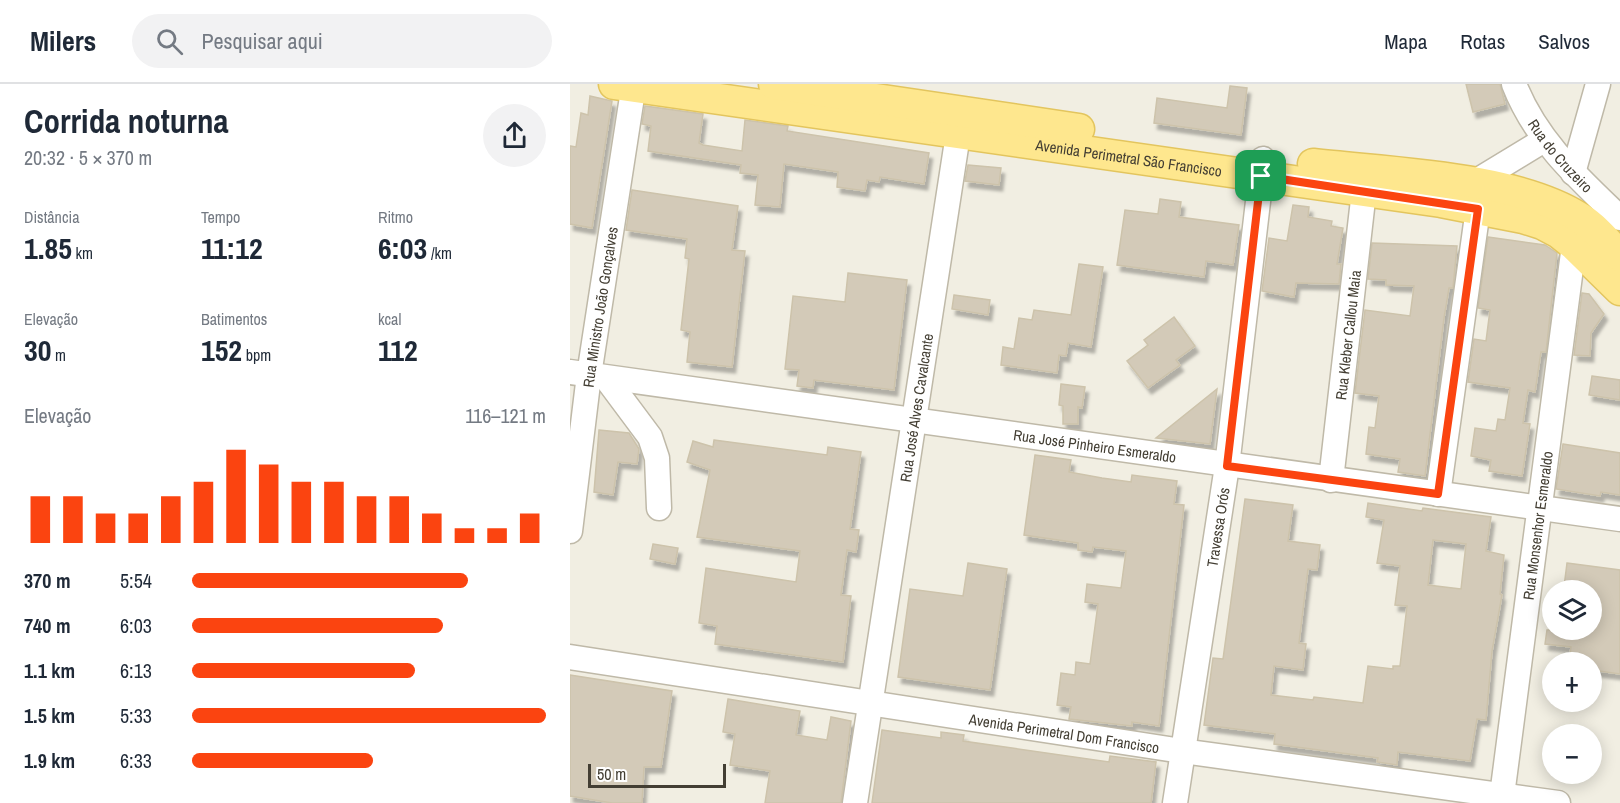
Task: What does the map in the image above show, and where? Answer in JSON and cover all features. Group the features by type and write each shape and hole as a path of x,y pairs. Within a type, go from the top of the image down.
{"main road":[{"name":"Avenida Perimetral São Francisco","path":"774,84 960,121"},
{"name":"Avenida Perimetral São Francisco","path":"627,85 960,121 1262,167 1477,196 1559,233 1620,290"},
{"name":"Avenida Perimetral São Francisco","path":"1262,167 1364,191 1549,202 1580,218 1620,256"}],"street":[{"name":"Rua do Cruzeiro","path":"1514,84 1544,140 1573,173 1620,218"},
{"path":"1573,173 1598,84"},
{"name":"Rua Ministro João Gonçalves","path":"570,531 572,494 627,85"},
{"name":"Rua José Alves Cavalcante","path":"855,803 960,121"},
{"path":"1438,494 1477,196 1544,140"},
{"name":"Travessa Orós","path":"1175,803 1227,466 1262,167"},
{"name":"Rua Kleber Callou Maia","path":"1331,480 1364,191"},
{"name":"Rua Monsenhor Esmeraldo","path":"1502,799 1574,245"},
{"path":"588,375 650,437 657,458 659,508"},
{"name":"Rua José Pinheiro Esmeraldo","path":"588,375 1227,466 1620,519"},
{"name":"Avenida Perimetral Dom Francisco","path":"570,657 1502,799 1558,803"}],"building":[{"path":"1466,84 1500,84 1505,104 1473,112"},
{"path":"1230,86 1247,88 1241,135 1154,123 1157,98 1227,108"},
{"path":"590,96 612,101 592,228 570,224 570,146 576,147 581,113 588,115"},
{"path":"645,106 703,114 699,143 703,145 742,151 745,120 788,126 787,131 929,153 924,184 880,177 879,182 867,180 865,191 837,187 838,172 784,164 780,207 755,205 758,175 740,173 741,165 648,151 651,126 642,124"},
{"path":"968,165 1001,168 999,185 965,181"},
{"path":"632,190 738,206 732,250 745,251 732,367 687,362 690,332 681,330 689,259 685,258 687,239 626,230"},
{"path":"1160,199 1181,202 1179,217 1239,225 1233,265 1206,261 1204,277 1117,265 1125,210 1158,214"},
{"path":"1293,205 1309,207 1308,217 1332,221 1331,226 1343,228 1337,264 1341,264 1339,284 1296,283 1294,297 1262,291 1269,238 1287,241"},
{"path":"1488,237 1545,245 1557,253 1546,352 1541,352 1535,392 1528,390 1523,423 1530,424 1522,476 1489,471 1491,460 1471,456 1475,428 1496,431 1498,419 1505,420 1510,388 1468,382 1474,339 1486,341 1490,310 1478,308"},
{"path":"1372,243 1457,246 1453,288 1449,288 1444,318 1425,476 1398,472 1400,459 1366,454 1369,427 1375,428 1379,396 1355,393 1365,310 1410,316 1414,286 1386,285 1386,280 1368,279"},
{"path":"1079,264 1103,267 1091,347 1068,343 1066,356 1059,355 1057,373 1001,365 1003,347 1014,349 1019,318 1032,320 1034,310 1071,315"},
{"path":"848,273 907,280 894,390 814,380 813,388 797,386 799,370 785,369 793,296 845,302"},
{"path":"1582,293 1589,294 1604,314 1591,333 1590,356 1574,355"},
{"path":"954,295 990,300 988,315 952,309"},
{"path":"1174,317 1195,346 1176,360 1180,365 1148,388 1127,361 1148,345 1144,340"},
{"path":"1592,376 1620,380 1620,400 1589,395"},
{"path":"1061,384 1085,387 1082,408 1078,407 1078,424 1063,424 1063,406 1059,405"},
{"path":"1217,389 1210,444 1156,438"},
{"path":"599,430 629,433 639,449 637,464 618,462 613,495 594,492"},
{"path":"714,440 827,455 828,447 861,452 850,529 859,530 856,552 847,550 841,595 851,596 843,662 715,644 717,626 699,623 706,568 796,582 800,551 697,537 710,470 687,462 693,441 713,447"},
{"path":"1563,444 1620,453 1620,495 1601,492 1600,496 1556,489"},
{"path":"1035,455 1071,460 1069,472 1131,482 1132,475 1177,481 1174,504 1184,505 1159,726 1132,722 1132,726 1069,719 1071,707 1057,705 1061,673 1075,675 1076,662 1090,664 1098,604 1085,602 1087,584 1121,588 1126,551 1093,547 1092,552 1078,550 1078,543 1024,535"},
{"path":"1245,499 1293,505 1288,541 1320,545 1317,570 1308,569 1299,643 1306,644 1303,670 1274,666 1271,695 1313,700 1314,697 1363,703 1368,666 1393,669 1393,666 1400,666 1407,606 1395,605 1400,566 1377,563 1384,520 1366,517 1368,503 1422,511 1423,508 1491,517 1486,551 1504,555 1500,594 1502,595 1492,651 1486,720 1477,719 1470,761 1398,752 1397,765 1377,762 1378,758 1274,744 1275,734 1204,725 1213,658 1223,659","holes":["1433,540 1466,544 1461,589 1428,585"]},
{"path":"653,544 678,548 675,564 650,559"},
{"path":"968,563 1007,569 990,690 898,677 910,589 963,596"},
{"path":"1567,563 1620,570 1620,674 1602,671 1602,652 1570,652 1571,647 1545,644 1546,640 1602,640 1602,580 1565,580"},
{"path":"570,675 672,691 661,767 644,767 642,803 612,803 570,796"},
{"path":"728,699 800,711 796,735 827,740 831,717 851,721 841,803 765,803 770,771 730,765 735,734 723,732"},
{"path":"882,730 941,738 941,732 964,735 963,741 1109,762 1110,756 1156,762 1151,803 872,803"}],"route":[{"path":"1261,176 1478,209 1438,494 1227,466 1261,176"}]}
